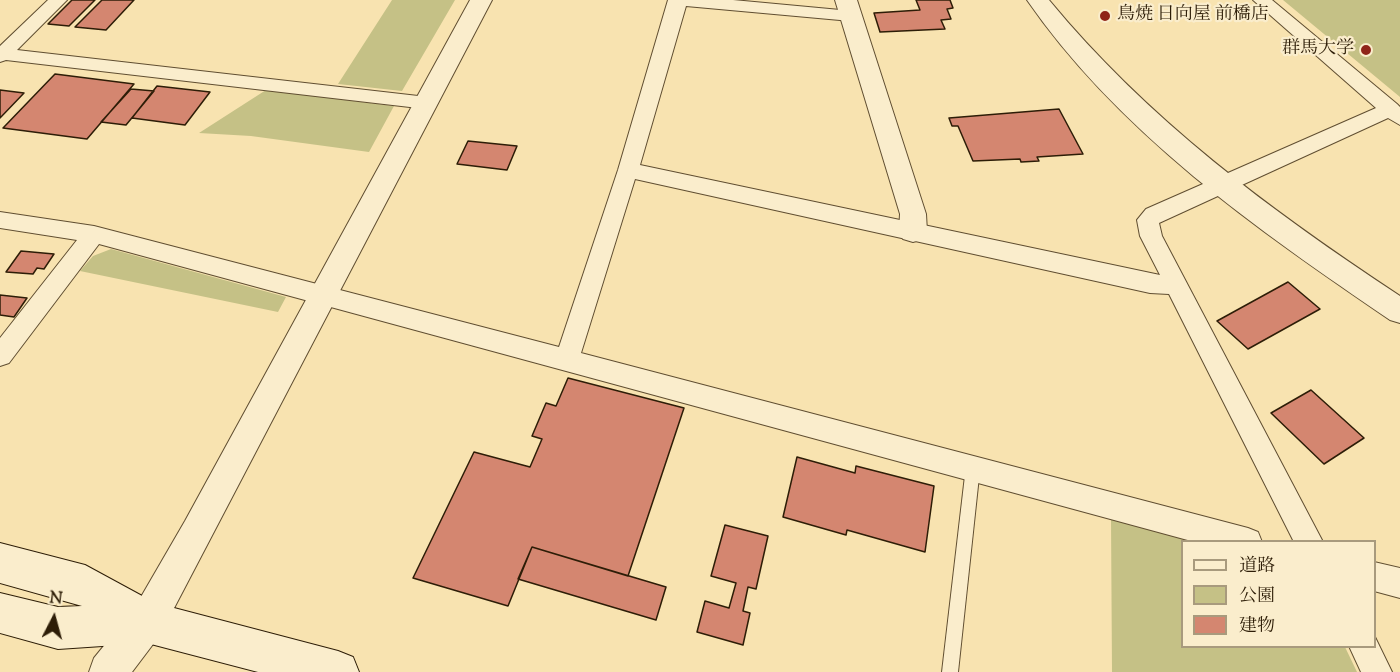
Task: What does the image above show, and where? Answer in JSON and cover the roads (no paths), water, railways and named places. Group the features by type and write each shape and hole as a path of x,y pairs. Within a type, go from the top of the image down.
{"main road":[{"path":"0,563 85,585 147,622 338,672"},
{"path":"0,613 58,628 147,622"}],"street":[{"path":"1,55 58,0"},
{"path":"108,672 147,622 481,0"},
{"path":"567,359 628,170 678,0 848,8 913,214 913,232"},
{"path":"1038,0 1106,78 1224,184 1400,311"},
{"path":"1262,0 1395,113 1224,184 1154,215 1148,220 1151,236 1308,540"},
{"path":"1,55 427,103"},
{"path":"628,170 1150,284 1176,285"},
{"path":"0,220 94,234 1241,540"},
{"path":"2,351 94,234"},
{"path":"1376,577 1400,583"},
{"path":"1365,648 1377,672"}],"lane":[{"path":"950,672 973,467"}],"place":[{"name":"鳥焼 日向屋 前橋店","path":"1105,16"},
{"name":"群馬大学","path":"1366,50"}]}
